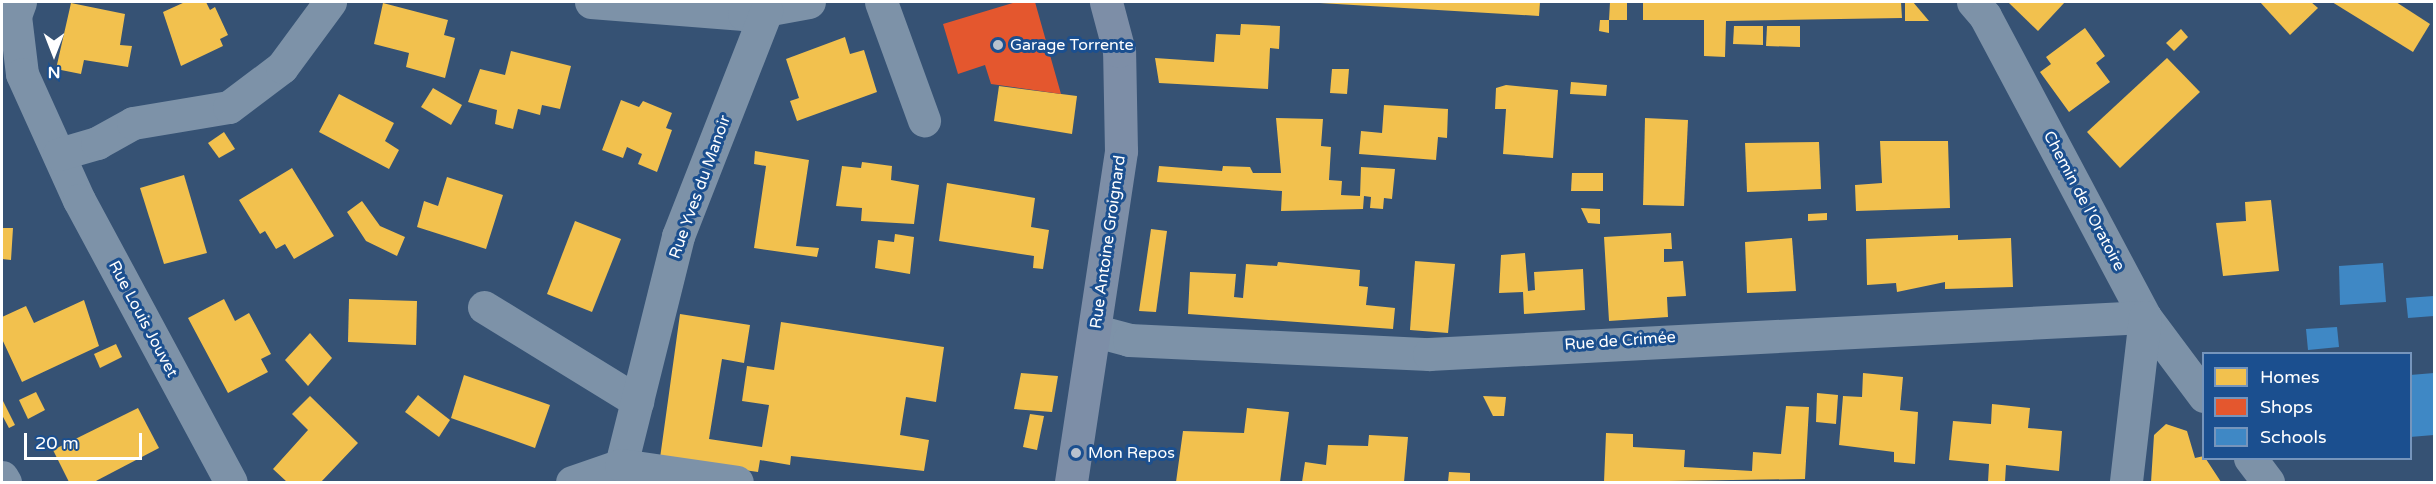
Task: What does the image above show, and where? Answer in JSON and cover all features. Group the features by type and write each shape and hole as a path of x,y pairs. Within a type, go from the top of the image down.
{"main road":[{"name":"Rue Antoine Groignard","path":"1071,483 1096,331 1124,101 1119,51 1106,2"}],"street":[{"name":"Rue Louis Jouvet","path":"20,2 15,16 22,74 59,154 231,483"},
{"path":"59,154 97,143 133,123 229,107 282,67 330,2"},
{"path":"591,2 666,10 766,11 809,2"},
{"path":"881,2 924,120"},
{"name":"Chemin de l'Oratoire","path":"1973,2 1985,16 2145,317 2202,393"},
{"name":"Rue Yves du Manoir","path":"621,465 678,236 766,11"},
{"path":"484,307 637,401"},
{"path":"2126,483 2145,317"},
{"name":"Rue de Crimée","path":"1096,331 1130,340 1429,354 2145,317"},
{"path":"2251,460 2268,483"},
{"path":"572,483 621,465 736,483"},
{"path":"2,477 5,483"}],"building: Homes":[{"path":"185,2 206,2 210,10 215,7 228,35 220,39 223,46 181,66 163,12"},
{"path":"1303,2 1540,2 1539,16"},
{"path":"1610,2 1627,2 1627,20 1609,20"},
{"path":"1643,2 1901,2 1902,18 1726,21 1725,57 1704,56 1704,20 1643,20"},
{"path":"1905,2 1913,2 1929,21 1905,21"},
{"path":"2008,2 2065,2 2038,31"},
{"path":"2260,2 2311,2 2318,8 2290,35"},
{"path":"2332,2 2396,2 2430,24 2413,52"},
{"path":"71,3 125,14 120,45 132,46 128,67 84,60 81,74 56,69"},
{"path":"383,3 448,20 444,35 455,38 445,78 406,67 409,53 374,44"},
{"path":"1600,20 1609,20 1609,33 1599,31"},
{"path":"1241,24 1280,26 1279,49 1270,48 1268,89 1159,83 1155,58 1214,62 1216,34 1240,35"},
{"path":"1734,26 1763,26 1763,45 1733,44"},
{"path":"1767,26 1800,26 1800,47 1766,46"},
{"path":"2085,28 2105,56 2096,63 2110,82 2069,112 2040,72 2051,64 2046,57"},
{"path":"2181,29 2188,37 2174,51 2166,43"},
{"path":"845,37 850,54 864,50 877,92 797,121 790,101 799,98 786,59"},
{"path":"511,51 571,66 560,109 542,105 540,115 518,109 513,129 495,124 497,110 468,102 480,69 505,75"},
{"path":"2167,58 2200,92 2120,168 2087,132"},
{"path":"1332,69 1349,69 1347,94 1330,93"},
{"path":"1571,82 1607,85 1606,96 1570,94"},
{"path":"1506,85 1558,90 1553,158 1503,154 1506,109 1495,109 1496,88"},
{"path":"999,86 1077,96 1072,134 994,121"},
{"path":"433,88 462,105 451,125 421,107"},
{"path":"339,94 394,123 385,141 399,150 389,169 319,132"},
{"path":"621,100 639,107 643,101 672,113 666,128 672,130 657,172 638,164 642,154 627,147 623,158 602,150"},
{"path":"1384,105 1448,109 1447,138 1438,137 1436,160 1359,154 1361,131 1382,133"},
{"path":"1276,118 1323,119 1321,146 1331,147 1329,180 1342,181 1341,195 1360,196 1361,167 1395,169 1392,199 1384,198 1383,209 1370,208 1371,197 1364,196 1363,209 1281,211 1282,191 1157,182 1159,166 1222,171 1223,166 1250,167 1253,173 1281,173"},
{"path":"1645,118 1688,120 1684,206 1643,205"},
{"path":"224,132 235,149 219,158 208,143"},
{"path":"1880,141 1948,141 1950,208 1856,211 1855,185 1882,183"},
{"path":"1819,142 1821,189 1747,192 1745,143"},
{"path":"755,151 809,160 796,246 819,248 817,257 754,248 766,166 754,164"},
{"path":"862,162 892,166 891,180 919,185 914,224 861,221 862,208 836,206 842,166 861,168"},
{"path":"292,168 334,236 294,259 285,244 276,249 265,231 260,234 239,200"},
{"path":"1572,173 1603,173 1603,191 1571,191"},
{"path":"184,175 207,253 164,264 140,188"},
{"path":"447,177 503,195 486,249 417,227 424,201 438,206"},
{"path":"947,183 1035,198 1031,227 1049,230 1043,269 1033,268 1034,256 939,241"},
{"path":"2271,200 2279,271 2223,276 2216,223 2246,221 2245,202"},
{"path":"362,201 380,226 405,237 397,256 366,241 347,212"},
{"path":"1581,208 1600,209 1600,224 1588,223"},
{"path":"1827,213 1827,220 1808,221 1808,214"},
{"path":"575,221 621,239 592,312 547,294"},
{"path":"2,228 13,228 11,260 2,259"},
{"path":"1151,229 1167,231 1156,312 1139,311"},
{"path":"1671,233 1672,249 1664,249 1664,262 1683,261 1686,296 1667,297 1668,317 1609,321 1604,237"},
{"path":"895,234 914,237 910,274 875,268 878,240 894,242"},
{"path":"1958,235 1958,240 2011,238 2013,287 1945,289 1945,282 1897,292 1896,283 1867,285 1866,239"},
{"path":"1792,238 1796,291 1747,293 1745,242"},
{"path":"1525,253 1528,291 1535,290 1534,272 1583,269 1585,310 1524,314 1523,292 1499,293 1501,255"},
{"path":"1415,261 1455,264 1448,333 1410,330"},
{"path":"1278,262 1360,270 1359,286 1368,287 1366,305 1395,308 1393,329 1188,314 1190,272 1236,274 1234,297 1243,298 1246,264 1277,266"},
{"path":"224,299 235,321 249,313 271,354 261,359 268,372 228,393 188,318"},
{"path":"349,299 417,301 416,345 348,342"},
{"path":"84,300 99,346 22,382 2,339 2,317 26,306 34,323"},
{"path":"680,314 750,325 744,363 722,359 709,439 762,447 769,405 742,401 747,366 774,370 781,322 944,347 936,402 906,397 900,435 929,440 924,471 791,456 790,465 760,460 758,472 660,458"},
{"path":"310,333 332,358 308,386 285,360"},
{"path":"116,344 122,357 100,368 94,354"},
{"path":"1021,373 1058,376 1052,412 1014,409"},
{"path":"1863,373 1903,377 1900,410 1918,412 1915,464 1894,462 1894,452 1839,445 1843,396 1862,397"},
{"path":"464,375 550,405 535,448 451,418"},
{"path":"36,392 45,410 28,419 19,400"},
{"path":"1817,393 1838,395 1836,424 1816,422"},
{"path":"418,395 450,420 439,437 405,412"},
{"path":"310,396 358,443 321,482 287,482 273,469 308,430 292,414"},
{"path":"1483,396 1506,397 1504,416 1493,416"},
{"path":"2,399 15,425 9,428 2,415"},
{"path":"1992,404 2030,408 2028,428 2062,431 2059,471 2006,465 2005,482 1988,482 1989,464 1949,460 1953,421 1991,424"},
{"path":"1786,406 1809,407 1805,479 1604,482 1606,433 1633,434 1633,447 1685,450 1684,467 1752,471 1753,452 1781,454"},
{"path":"138,408 159,448 94,482 69,482 53,450"},
{"path":"1247,408 1289,412 1280,482 1176,482 1183,431 1244,433"},
{"path":"1030,414 1044,416 1037,450 1023,447"},
{"path":"2166,424 2187,431 2195,458 2202,456 2202,460 2207,460 2221,482 2151,482 2154,435"},
{"path":"1369,435 1408,437 1404,482 1302,482 1305,462 1326,465 1328,445 1368,446"},
{"path":"1449,472 1470,473 1470,482 1448,482"}],"building: Shops":[{"name":"Garage Torrente","path":"1016,2 1035,2 1061,94 991,84 985,65 958,74 943,24"}],"building: Schools":[{"path":"2383,263 2386,302 2340,305 2339,266"},
{"path":"2434,296 2434,316 2408,318 2406,298"},
{"path":"2337,327 2339,347 2308,350 2306,329"},
{"path":"2434,373 2434,435 2412,437 2412,375"}],"place":[{"name":"Garage Torrente","path":"998,45"},
{"name":"Mon Repos","path":"1076,453"}]}
